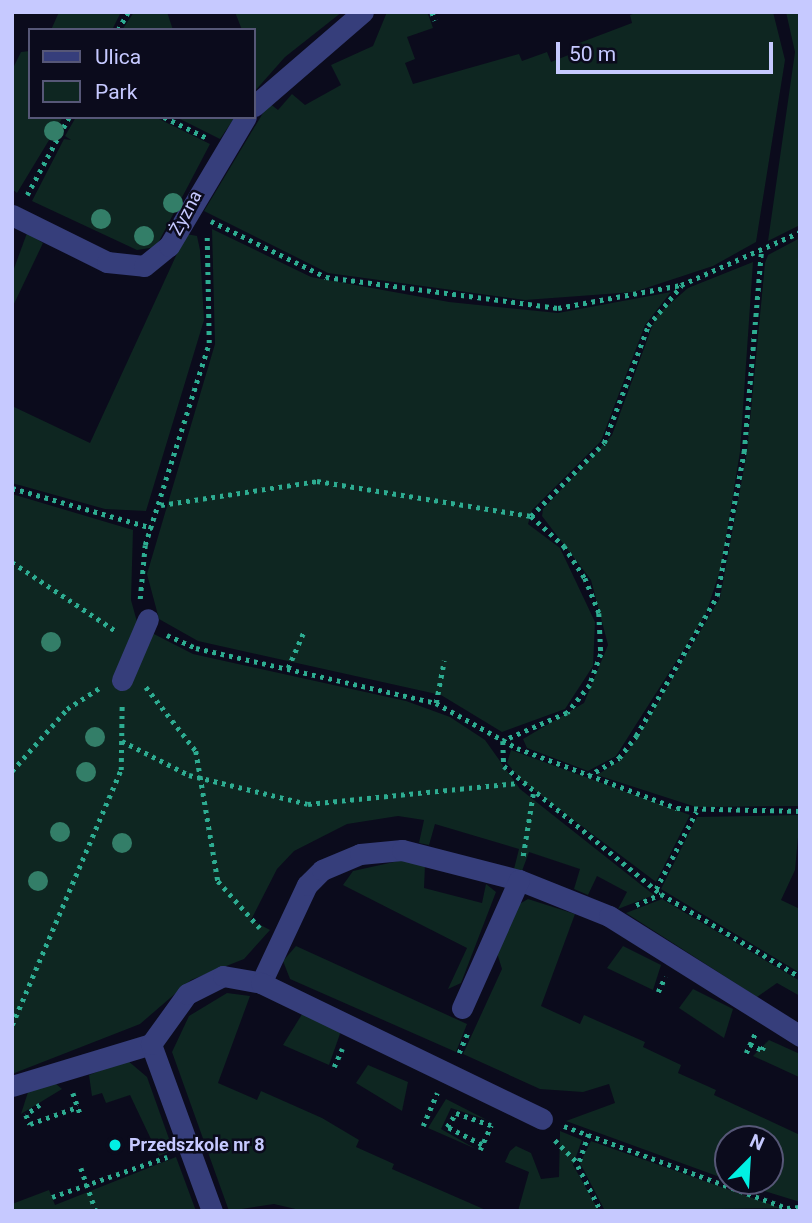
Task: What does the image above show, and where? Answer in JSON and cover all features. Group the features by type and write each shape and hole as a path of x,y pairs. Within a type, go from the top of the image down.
{"lane":[{"path":"256,104 363,12"},
{"name":"Żyzna","path":"18,208 64,240 107,261 144,266 169,246 224,146 244,119"},
{"path":"126,674 148,619"},
{"path":"261,983 280,937 307,885 322,870 360,853 422,853 519,880 609,916 800,1036"},
{"path":"462,1008 519,880"},
{"path":"12,1086 151,1044 176,1005 200,985 236,975 261,983 542,1119"},
{"path":"151,1044 212,1211"}],"path":[{"path":"119,28 128,12"},
{"path":"432,12 435,20"},
{"path":"18,208 68,119"},
{"path":"168,119 224,146"},
{"path":"800,232 761,252 681,285 582,307 448,297 311,273 205,218 209,343 138,580 148,619 196,648 436,703 503,741 587,777 696,812 800,811"},
{"path":"587,777 619,758 636,736 717,596 744,452 761,252"},
{"path":"531,516 604,443 648,326 681,285"},
{"path":"161,505 317,481 531,516 564,546 585,578 599,613 601,654 590,685 567,713 503,741"},
{"path":"12,488 152,528"},
{"path":"12,562 139,646"},
{"path":"288,668 303,631"},
{"path":"436,703 444,661"},
{"path":"12,1025 117,781 126,674"},
{"path":"12,771 81,697 126,674"},
{"path":"126,674 196,751 218,881 251,923 280,937"},
{"path":"122,741 201,777 308,804 519,783"},
{"path":"503,741 499,755 519,783 656,889 800,977"},
{"path":"519,880 533,794"},
{"path":"656,889 696,812"},
{"path":"658,992 663,982"},
{"path":"450,1075 472,1020 462,1008"},
{"path":"746,1053 751,1043"},
{"path":"334,1067 339,1055"},
{"path":"45,1103 26,1115 30,1124 79,1110 72,1090 64,1091"},
{"path":"423,1126 433,1102"},
{"path":"453,1114 491,1125 481,1147 448,1129 453,1114"},
{"path":"542,1119 589,1134 785,1210 800,1207"},
{"path":"542,1119 578,1163 601,1211"},
{"path":"578,1163 589,1134"},
{"path":"52,1197 177,1152"},
{"path":"80,1168 96,1211"},
{"path":"263,1211 291,1211"}],"green space":[{"path":"59,12 121,12 113,28 52,28"},
{"path":"134,12 167,12 172,28 123,28"},
{"path":"235,12 342,12 285,57 256,90 256,28 241,28"},
{"path":"387,12 427,12 431,22 433,28 407,37 415,59 405,63 413,84 519,54 522,61 547,52 551,62 576,52 574,45 632,23 630,15 638,12 773,12 785,60 756,242 713,266 634,292 525,300 328,273 204,211 269,103 278,110 292,94 305,105 341,85 331,65 373,46"},
{"path":"786,12 800,12 800,225 768,241 795,52"},
{"path":"28,51 28,119 62,119 17,193 12,189 12,70 21,52"},
{"path":"75,119 159,119 210,144 156,247 137,250 32,201 64,139 71,140 65,136"},
{"path":"180,119 234,119 220,139"},
{"path":"212,229 311,277 449,302 558,313 671,292 645,325 601,441 532,510 528,524 560,548 595,622 593,666 565,709 502,732 441,695 198,641 159,619 147,574 215,344"},
{"path":"27,233 43,243 12,308 12,274"},
{"path":"186,234 197,236 200,250 204,320 146,511 105,509 12,483 12,406 90,443"},
{"path":"800,238 800,806 696,807 597,775 621,760 637,738 720,598 747,452 765,263 768,255"},
{"path":"753,262 740,452 721,568 705,616 616,756 588,771 527,748 523,739 584,703 608,645 591,580 542,516 543,509 612,435 656,316 688,288"},
{"path":"12,494 133,530 131,600 145,651 150,632 193,654 406,701 450,717 485,740 520,789 654,895 618,909 627,892 597,876 588,895 574,889 580,869 529,852 522,871 514,869 519,849 435,824 429,845 419,843 424,820 398,816 347,824 294,851 277,869 251,920 270,930 244,959 191,980 140,1024 12,1074"},
{"path":"511,750 690,815 656,882 522,781 507,763"},
{"path":"800,815 795,870 781,900 800,909 800,973 661,889 697,817"},
{"path":"403,860 425,865 424,888 482,903 486,884 496,892 461,983 448,989 467,948 343,885 353,871"},
{"path":"528,899 575,914 541,1006 580,1024 584,1015 645,1042 643,1047 681,1065 678,1073 716,1090 714,1095 778,1125 714,1125 714,1175 566,1121 615,1103 609,1084 583,1092 540,1089 463,1054 502,969 496,950 516,906"},
{"path":"662,899 800,981 800,996 777,983 757,997 626,913"},
{"path":"296,946 467,1024 456,1052 290,979 283,961"},
{"path":"623,946 661,965 653,990 607,968"},
{"path":"693,989 733,1009 724,1038 679,1008"},
{"path":"227,993 250,996 218,1083 257,1100 261,1091 322,1118 359,1140 356,1147 394,1164 392,1169 488,1211 304,1211 274,1204 229,1211 172,1052 189,1016"},
{"path":"304,1011 341,1031 329,1065 283,1045"},
{"path":"769,1040 800,1054 799,1077 753,1056"},
{"path":"127,1060 147,1077 173,1150 159,1156 130,1095 106,1103 102,1093 92,1096 89,1075"},
{"path":"368,1065 408,1082 402,1111 356,1083"},
{"path":"55,1083 62,1089 21,1114 28,1092"},
{"path":"446,1099 487,1120 451,1108 441,1129 476,1149 428,1128"},
{"path":"784,1128 800,1135 800,1202 777,1195 784,1195"},
{"path":"560,1131 582,1140 573,1165 599,1211 518,1211 529,1172 505,1162 510,1151 516,1146 531,1153 541,1179 559,1177"},
{"path":"591,1141 714,1184 714,1195 744,1195 781,1208 605,1211 580,1163"},
{"path":"176,1157 196,1211 12,1211 12,1204 49,1190 55,1205"}],"place":[{"name":"Przedszkole nr 8","path":"115,1145"}]}
